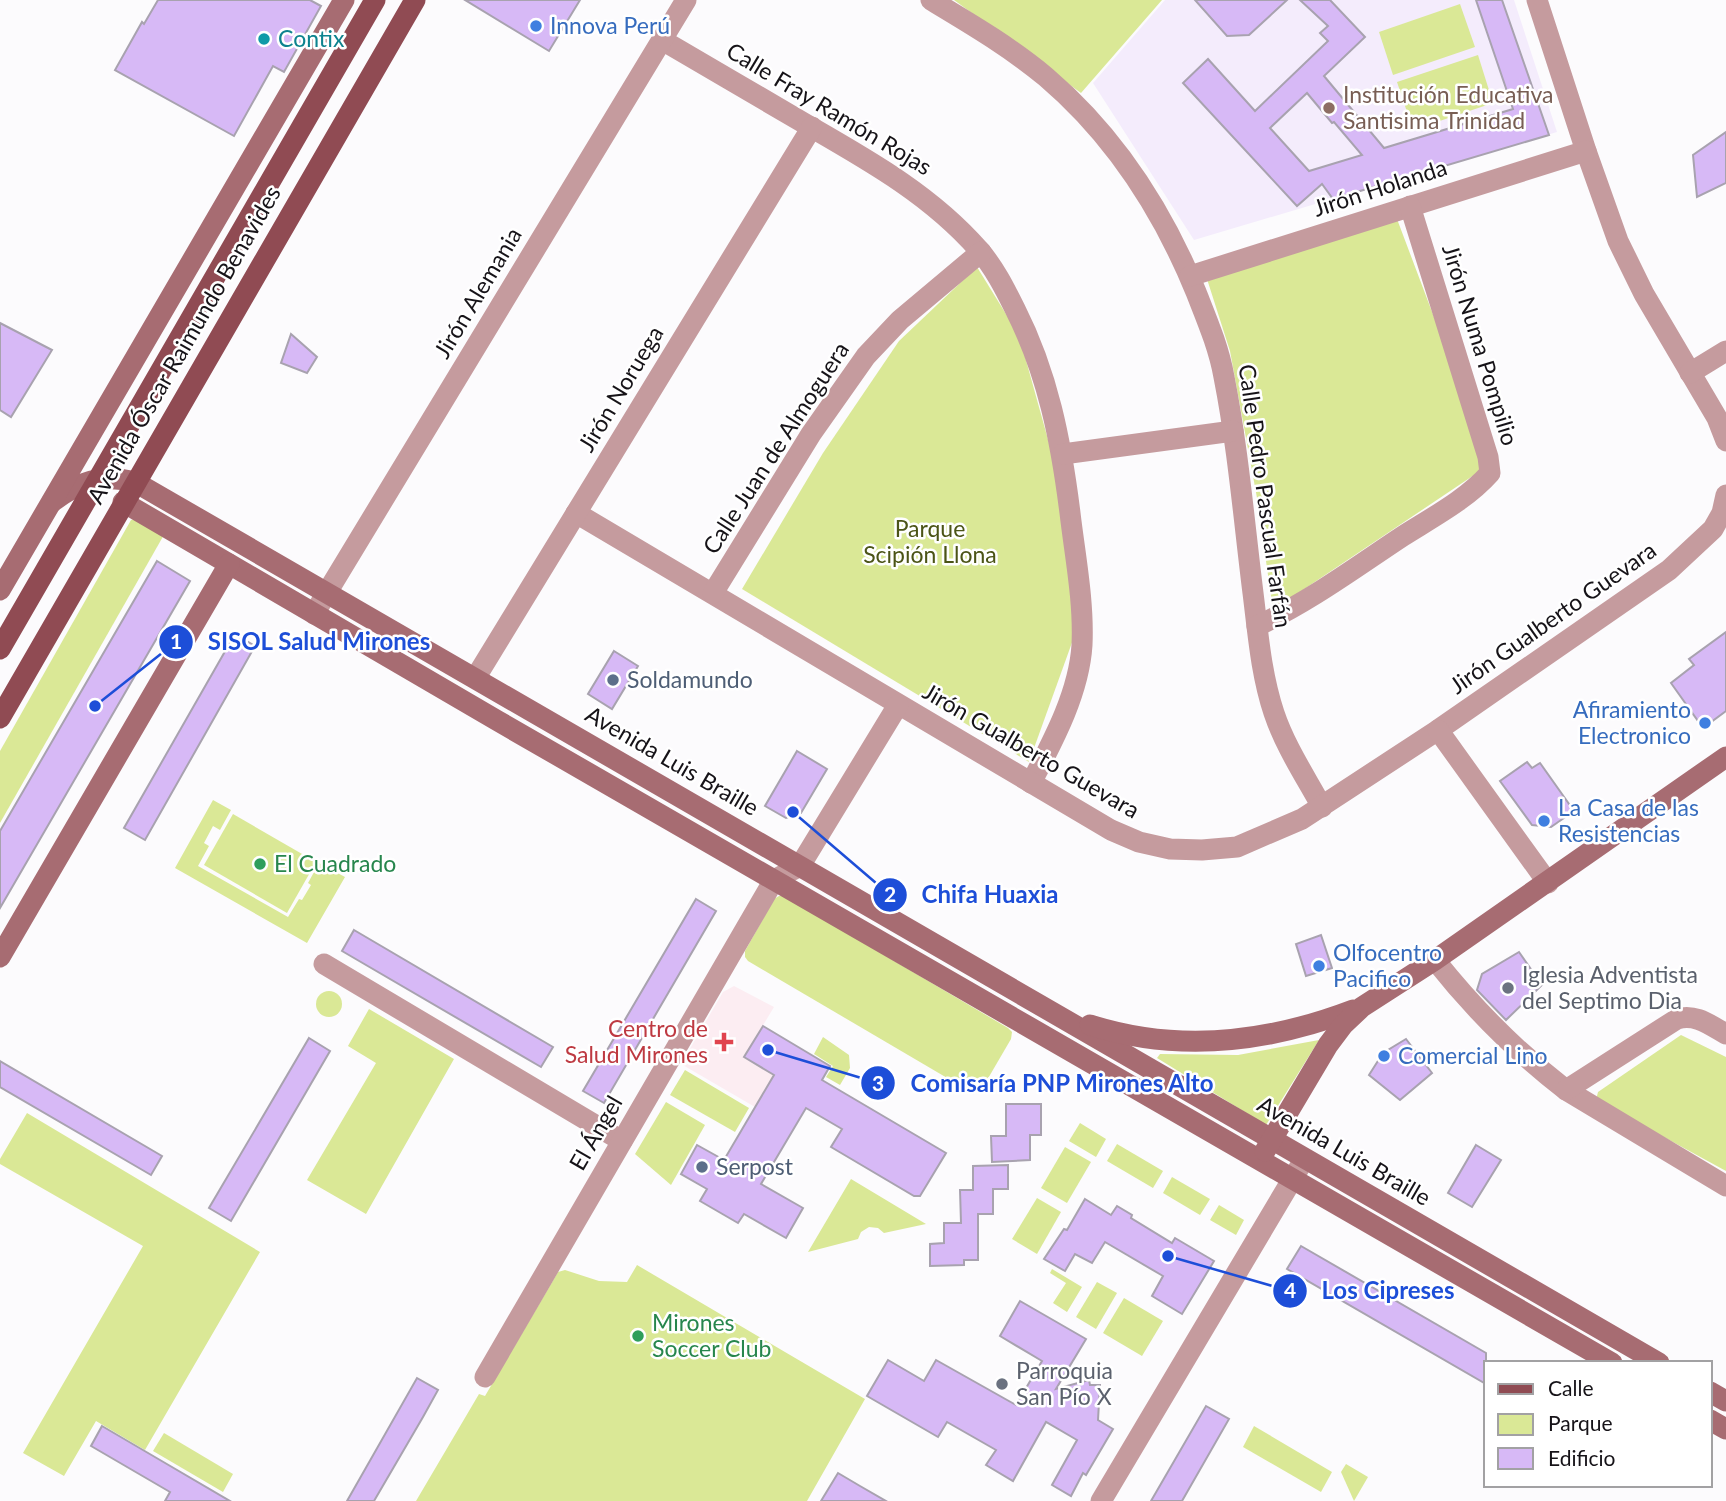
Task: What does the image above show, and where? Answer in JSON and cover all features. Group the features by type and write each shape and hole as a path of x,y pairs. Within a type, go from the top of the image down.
{"main road":[{"name":"Avenida Óscar Raimundo Benavides","path":"0,649 375,0"},
{"name":"Avenida Óscar Raimundo Benavides","path":"0,718 415,0"}],"street":[{"name":"Avenida Óscar Raimundo Benavides","path":"0,590 344,0"},
{"name":"Jirón Alemania","path":"314,614 686,0"},
{"name":"Calle Pedro Pascual Farfán","path":"931,0 1023,58 1082,112 1131,170 1167,226 1217,349 1233,431 1265,677 1274,712 1284,738 1322,807"},
{"path":"1537,0 1586,150 1632,272 1717,418 1726,441"},
{"name":"Calle Fray Ramón Rojas","path":"662,40 883,169 920,194 981,252 1007,293 1028,335 1044,378 1063,454 1082,619 1082,648 1074,685 1062,719 1031,783"},
{"name":"Jirón Noruega","path":"476,677 812,127"},
{"name":"Jirón Holanda","path":"1189,276 1586,150"},
{"name":"Jirón Numa Pompilio","path":"1257,626 1302,602 1377,553 1479,485 1490,473 1488,457 1454,340 1410,206"},
{"name":"Calle Juan de Almoguera","path":"713,593 811,434 866,356 900,320 981,252"},
{"path":"1690,373 1726,351"},
{"path":"1063,454 1233,431"},
{"name":"Avenida Luis Braille","path":"52,502 68,490 98,479 135,482 1060,1015 1266,1149 1293,1178 1609,1361"},
{"name":"Jirón Gualberto Guevara","path":"576,513 1111,830 1139,842 1170,849 1202,850 1237,847 1270,834 1322,807 1438,730 1670,570 1713,529 1726,495"},
{"name":"Avenida Luis Braille","path":"123,502 774,880 1266,1149 1304,1159 1656,1361"},
{"path":"0,957 229,564"},
{"path":"774,880 800,866 898,705"},
{"path":"1438,730 1548,883"},
{"path":"1266,1149 1328,1045 1343,1025 1362,1007 1435,960 1725,760"},
{"name":"El Ángel","path":"485,1377 774,880"},
{"path":"1435,960 1459,990 1545,1074 1566,1090 1726,1186"},
{"path":"324,964 622,1141"},
{"path":"1060,1015 1158,1039 1208,1041 1269,1035 1300,1028 1362,1007"},
{"path":"1566,1090 1677,1019 1686,1016 1696,1018 1726,1034"},
{"path":"1101,1501 1304,1159"}],"shaded area":[{"name":"Institución Educativa Santisima Trinidad","path":"1165,0 1514,0 1557,132 1194,240 1093,83"},
{"name":"Centro de Salud Mirones","path":"734,986 774,1007 744,1057 774,1075 755,1107 681,1064 723,992"}],"green space":[{"path":"954,0 1162,0 1081,93"},
{"path":"1460,4 1475,47 1393,75 1379,32"},
{"path":"1478,55 1493,103 1413,130 1397,82"},
{"path":"1397,219 1443,341 1483,469 1273,610 1257,498 1230,351 1207,279"},
{"name":"Parque Scipión Llona","path":"977,267 1019,335 1062,490 1074,637 1029,762 742,589 823,453 899,341"},
{"path":"139,518 165,533 0,823 0,751 131,520"},
{"path":"213,800 231,810 220,830 213,826 204,843 209,846 198,866 288,917 311,885 308,883 319,863 345,877 307,943 175,868"},
{"name":"El Cuadrado","path":"233,814 316,862 287,913 204,865"},
{"path":"784,896 1008,1028 1012,1032 1011,1039 983,1087 978,1092 971,1092 748,961 745,951 774,899"},
{"path":"329,991 338,995 342,1004 338,1013 329,1017 320,1013 316,1004 320,995"},
{"path":"369,1009 454,1059 366,1214 307,1180 376,1063 348,1046"},
{"path":"1681,1035 1726,1057 1726,1171 1596,1100 1598,1092"},
{"path":"823,1037 849,1055 850,1068 840,1085 826,1077 833,1066 814,1054"},
{"path":"1319,1040 1266,1125 1157,1058 1160,1054 1238,1055"},
{"path":"685,1070 749,1108 735,1132 670,1095"},
{"path":"666,1102 705,1125 671,1185 635,1154"},
{"path":"27,1113 260,1252 145,1450 96,1421 64,1476 23,1453 143,1246 0,1164 0,1159"},
{"path":"1080,1123 1106,1139 1096,1157 1069,1141"},
{"path":"1117,1144 1163,1171 1153,1188 1107,1161"},
{"path":"1065,1147 1091,1162 1067,1203 1041,1188"},
{"path":"1172,1177 1210,1199 1200,1215 1163,1193"},
{"path":"851,1179 926,1224 884,1233 878,1228 869,1227 861,1232 858,1239 808,1252"},
{"path":"1037,1198 1061,1212 1037,1254 1012,1239"},
{"path":"1219,1205 1244,1220 1236,1235 1210,1220"},
{"name":"Mirones Soccer Club","path":"637,1265 865,1399 807,1501 416,1501 479,1394 485,1396 558,1272 565,1270 599,1281 627,1282"},
{"path":"1052,1269 1082,1287 1067,1312 1053,1303 1066,1283 1050,1273"},
{"path":"1097,1282 1117,1293 1096,1329 1076,1317"},
{"path":"1124,1298 1163,1321 1142,1356 1103,1333"},
{"path":"1254,1426 1332,1472 1321,1492 1243,1447"},
{"path":"164,1433 233,1474 223,1492 153,1451"},
{"path":"1346,1464 1368,1477 1354,1501 1341,1472"}],"building":[{"path":"158,0 310,0 321,6 284,72 273,66 234,136 115,70 142,22 144,24"},
{"name":"Innova Perú","path":"465,0 580,0 549,51"},
{"path":"1195,0 1287,0 1249,35 1227,36"},
{"path":"1300,0 1330,0 1365,37 1324,76 1384,148 1513,109 1476,0 1502,0 1549,135 1333,199 1322,184 1297,206 1183,83 1208,59 1255,111 1328,41 1320,33 1328,26","holes":["1307,93 1332,123 1334,122 1362,155 1309,171 1270,128"]},
{"path":"1726,132 1726,183 1697,197 1693,155"},
{"path":"0,323 52,350 11,417 0,410"},
{"path":"291,334 317,357 307,373 281,363"},
{"path":"157,561 190,581 0,908 0,831"},
{"path":"1726,632 1726,711 1703,728 1671,683 1694,665 1689,659"},
{"path":"235,634 255,646 145,840 124,828"},
{"name":"Soldamundo","path":"614,651 638,666 612,709 588,694"},
{"path":"797,751 827,769 801,813 786,818 765,806"},
{"path":"1527,762 1532,768 1540,763 1574,811 1551,827 1532,825 1500,781"},
{"path":"696,899 716,911 604,1103 583,1091"},
{"path":"354,930 553,1047 541,1067 342,951"},
{"path":"1321,935 1332,968 1306,976 1296,944"},
{"name":"Iglesia Adventista del Septimo Dia","path":"1519,952 1542,985 1506,1020 1477,990 1482,974"},
{"path":"763,1026 830,1066 822,1080 946,1153 920,1196 914,1196 831,1147 842,1129 806,1108 761,1184 803,1208 786,1238 744,1214 738,1223 700,1201 707,1189 681,1174 697,1145 724,1160 774,1075 744,1057"},
{"path":"309,1038 330,1051 231,1221 209,1208"},
{"path":"1406,1039 1432,1073 1400,1100 1369,1075 1383,1053"},
{"path":"0,1061 162,1156 151,1175 0,1087"},
{"path":"1006,1104 1041,1104 1041,1135 1030,1135 1030,1160 992,1162 991,1136 1006,1136"},
{"path":"1476,1145 1501,1160 1472,1207 1448,1193"},
{"path":"1008,1165 1008,1189 993,1189 993,1214 978,1214 978,1260 964,1260 964,1265 930,1266 930,1244 944,1243 944,1223 961,1223 960,1190 973,1190 973,1166"},
{"path":"1085,1199 1111,1215 1117,1206 1132,1215 1131,1218 1172,1243 1175,1238 1214,1261 1182,1314 1152,1296 1163,1276 1105,1242 1092,1263 1075,1254 1065,1271 1044,1259 1064,1229 1067,1230"},
{"path":"1301,1246 1486,1353 1484,1383 1287,1269"},
{"path":"1020,1301 1086,1339 1056,1389 1089,1380 1090,1385 1100,1385 1098,1420 1113,1429 1071,1496 1052,1485 1077,1440 1046,1422 1013,1481 986,1465 996,1450 947,1422 938,1437 867,1396 888,1360 924,1381 936,1360 1016,1405 1042,1361 1000,1336"},
{"path":"417,1378 438,1390 423,1417 374,1501 347,1501"},
{"path":"1206,1406 1229,1419 1182,1501 1151,1501"},
{"path":"102,1426 230,1501 165,1501 170,1492 91,1446"},
{"path":"838,1473 860,1486 886,1501 821,1501"}],"place":[{"name":"Innova Perú","path":"536,26"},
{"name":"Contix","path":"264,39"},
{"name":"Institución Educativa Santisima Trinidad","path":"1329,108"},
{"name":"Soldamundo","path":"613,680"},
{"name":"SISOL Salud Mirones","path":"95,706"},
{"name":"Afiramiento Electronico","path":"1705,723"},
{"name":"Chifa Huaxia","path":"793,812"},
{"name":"La Casa de las Resistencias","path":"1544,821"},
{"name":"El Cuadrado","path":"260,864"},
{"name":"Olfocentro Pacifico","path":"1319,966"},
{"name":"Iglesia Adventista del Septimo Dia","path":"1508,988"},
{"name":"Centro de Salud Mirones","path":"724,1042"},
{"name":"Comisaría PNP Mirones Alto","path":"768,1050"},
{"name":"Comercial Lino","path":"1384,1056"},
{"name":"Serpost","path":"702,1167"},
{"name":"Los Cipreses","path":"1168,1256"},
{"name":"Mirones Soccer Club","path":"638,1336"},
{"name":"Parroquia San Pío X","path":"1002,1384"}]}
